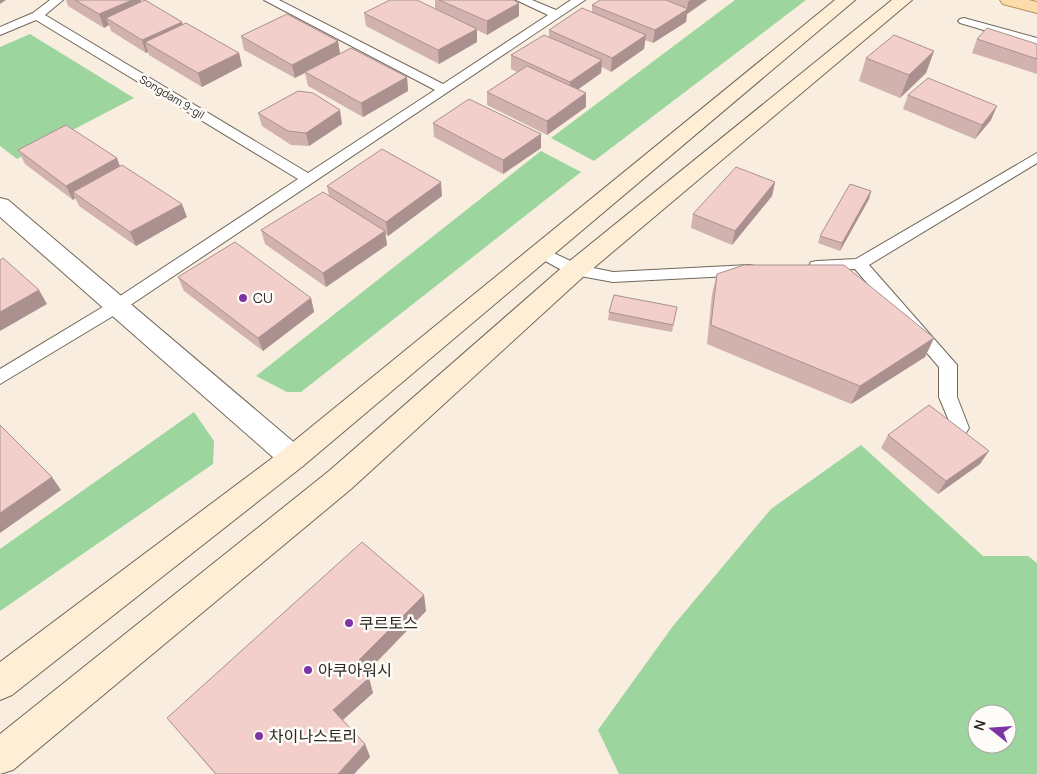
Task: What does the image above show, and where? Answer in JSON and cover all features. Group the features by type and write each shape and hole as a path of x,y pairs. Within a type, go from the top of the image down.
{"main road":[{"path":"0,683 293,458 846,0"},
{"path":"0,757 340,480 575,270 903,0"},
{"path":"1009,0 1037,8"}],"street":[{"path":"0,204 293,458"}],"lane":[{"path":"0,31 37,15 57,0"},
{"path":"270,0 443,89"},
{"path":"522,0 556,14"},
{"path":"0,377 117,306 579,0"},
{"name":"Songdam 9-gil","path":"37,15 308,178"},
{"path":"964,21 1037,42"},
{"path":"802,267 859,264 1037,156"},
{"path":"541,252 575,270 613,277 763,269"},
{"path":"859,264 948,364 948,397 960,428"}],"green space":[{"path":"735,0 806,0 594,161 551,138"},
{"path":"30,34 134,98 17,159 0,146 0,47"},
{"path":"541,151 581,172 301,392 287,392 256,376"},
{"path":"194,412 214,441 213,464 0,611 0,549"},
{"path":"861,445 983,556 1028,556 1037,563 1037,774 619,774 598,730 673,626 771,509"}],"building":[{"path":"75,0 132,0 99,14"},
{"path":"145,0 182,22 142,40 106,18"},
{"path":"390,0 417,0 477,29 438,50 364,13"},
{"path":"439,0 513,0 519,3 487,21"},
{"path":"600,0 666,0 688,9 655,30 592,5"},
{"path":"582,8 646,35 612,58 549,30"},
{"path":"287,14 338,41 292,65 241,36"},
{"path":"186,23 239,53 198,73 145,42"},
{"path":"987,28 1037,44 1037,59 977,39"},
{"path":"544,35 602,60 570,82 511,55"},
{"path":"894,35 934,51 909,75 866,58"},
{"path":"351,48 407,77 361,103 305,72"},
{"path":"527,66 586,93 547,121 487,92"},
{"path":"928,78 997,106 982,125 908,95"},
{"path":"298,91 313,93 340,110 306,133 288,131 258,113"},
{"path":"469,99 541,134 503,160 433,123"},
{"path":"66,125 117,158 66,186 18,150"},
{"path":"382,149 441,182 386,222 327,186"},
{"path":"122,165 182,204 130,232 73,192"},
{"path":"736,167 775,182 735,231 693,214"},
{"path":"850,184 871,191 842,243 820,236"},
{"path":"323,192 385,231 323,273 261,230"},
{"path":"235,242 311,298 258,338 178,277"},
{"path":"3,258 39,290 0,312 0,260"},
{"path":"744,265 844,265 934,338 860,386 711,325 717,274"},
{"path":"614,295 677,307 673,325 609,312"},
{"path":"929,405 989,451 946,481 888,435"},
{"path":"0,425 52,477 0,513"},
{"path":"362,542 424,595 356,663 369,678 333,710 365,744 338,774 216,774 167,718"}],"place":[{"name":"CU","path":"243,298"},
{"name":"쿠르토스","path":"349,623"},
{"name":"아쿠아워시","path":"308,670"},
{"name":"차이나스토리","path":"259,736"}]}
